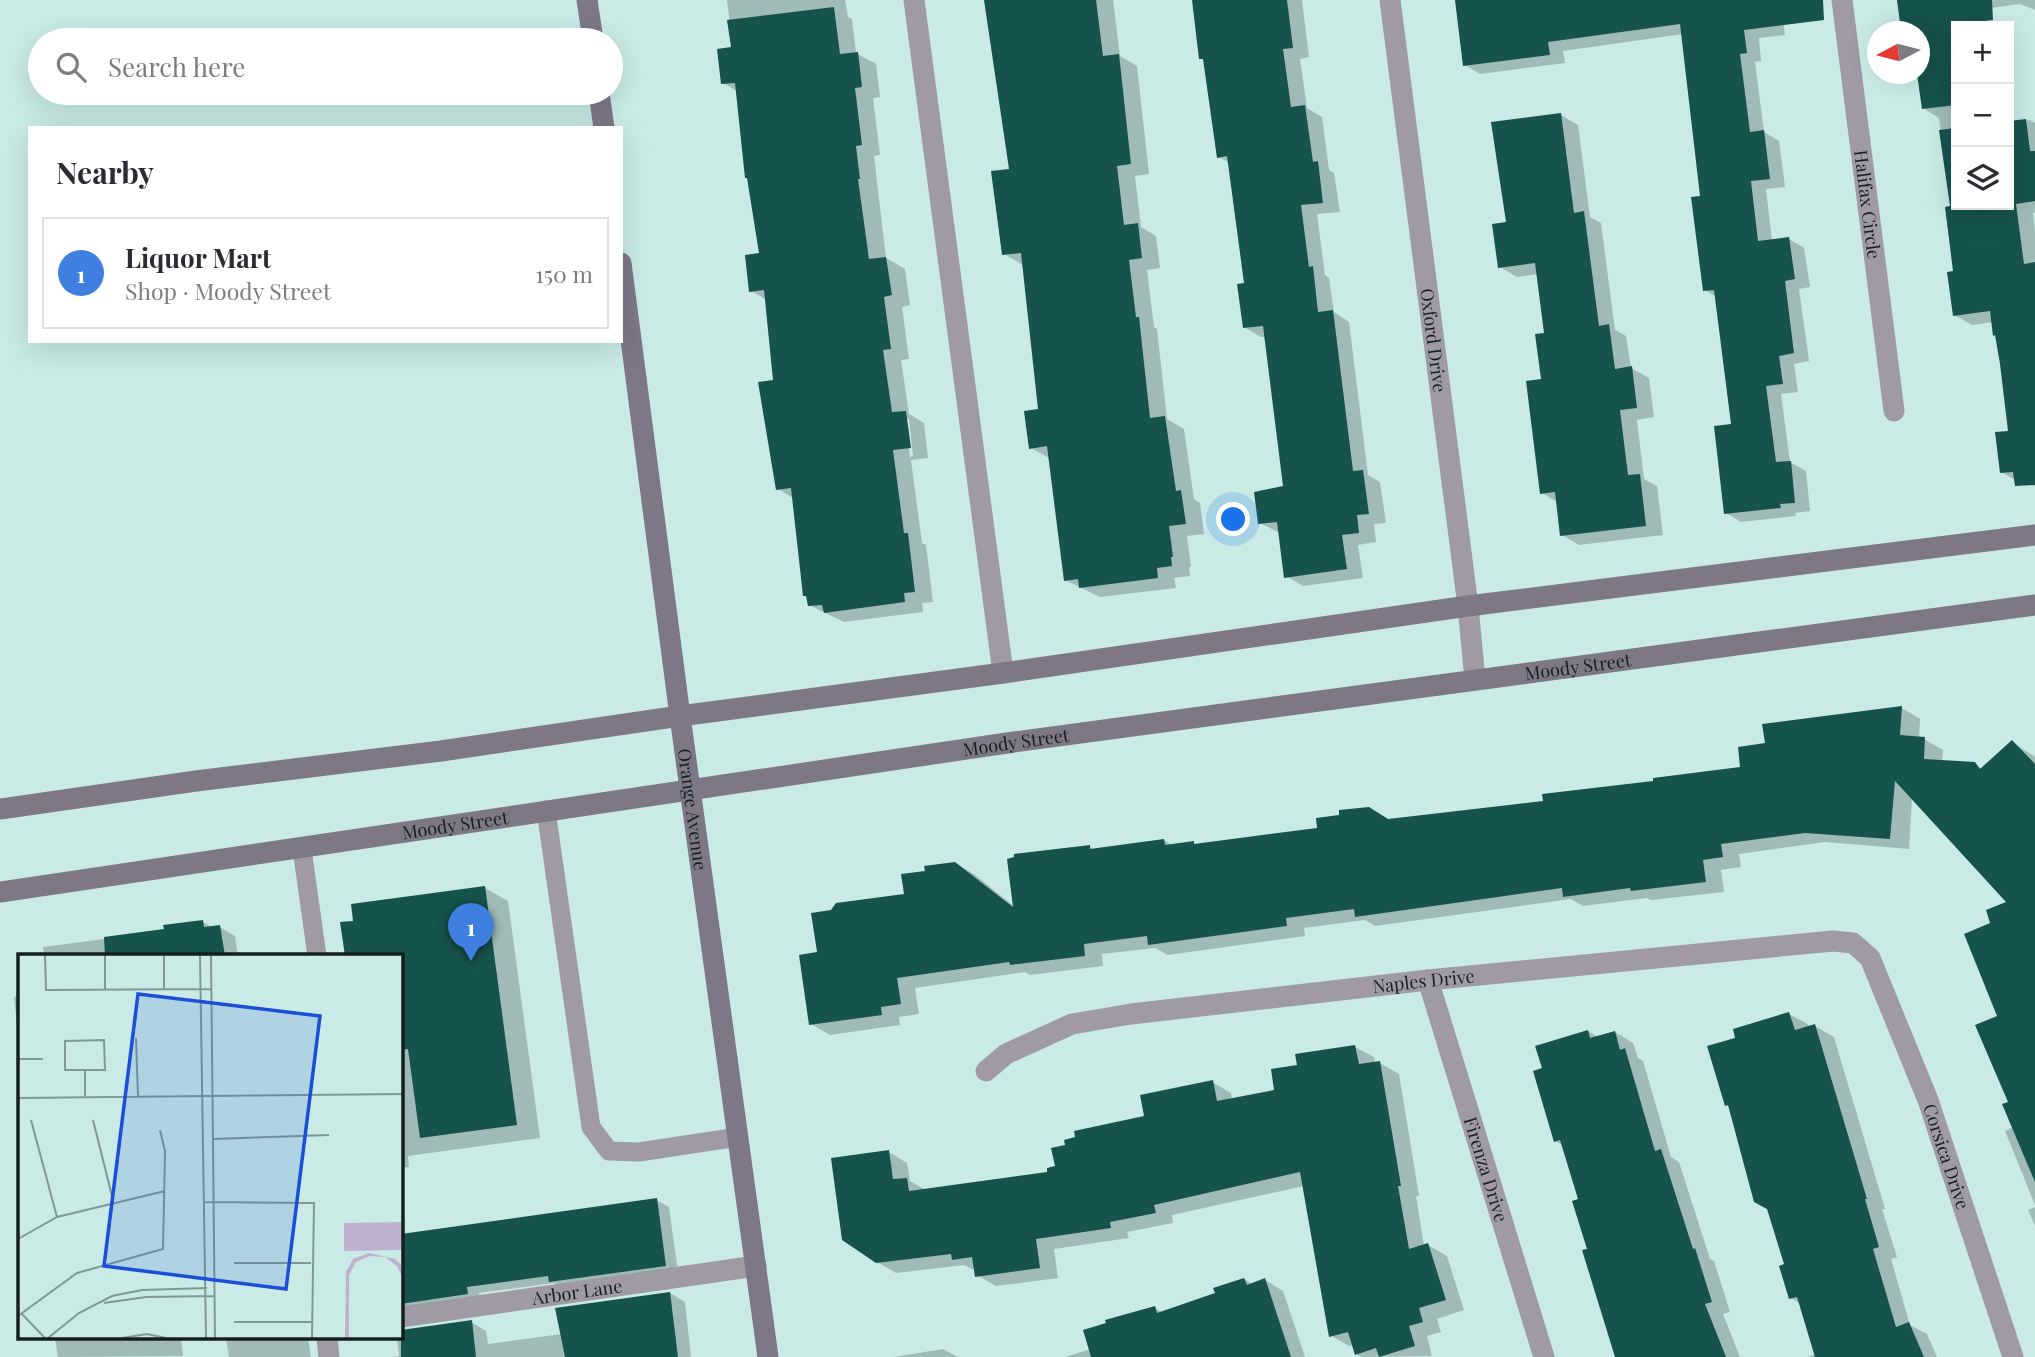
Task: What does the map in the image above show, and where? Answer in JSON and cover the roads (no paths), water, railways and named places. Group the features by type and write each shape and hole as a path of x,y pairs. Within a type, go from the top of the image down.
{"main road":[{"path":"587,0 591,28"},
{"path":"601,105 604,126"},
{"name":"Orange Avenue","path":"623,278 768,1357"},
{"path":"0,809 196,781 441,751 1468,606 2035,535"},
{"name":"Moody Street","path":"0,892 1014,741 2035,605"}],"street":[{"path":"914,0 1003,673"},
{"name":"Oxford Drive","path":"1390,0 1468,606 1475,680"},
{"name":"Halifax Circle","path":"1842,0 1894,411"},
{"name":"Naples Drive","path":"986,1071 1006,1054 1072,1024 1130,1014 1428,980 1833,941 1853,943 1870,958"},
{"name":"Corsica Drive","path":"1870,958 1928,1100 2013,1357"},
{"name":"Firenza Drive","path":"1428,980 1540,1356"},
{"name":"Arbor Lane","path":"402,1317 756,1266"}],"lane":[{"path":"546,810 591,1128 610,1151 639,1153 738,1137"},
{"path":"302,849 317,954"}],"place":[{"name":"Liquor Mart","path":"471,961"}]}
